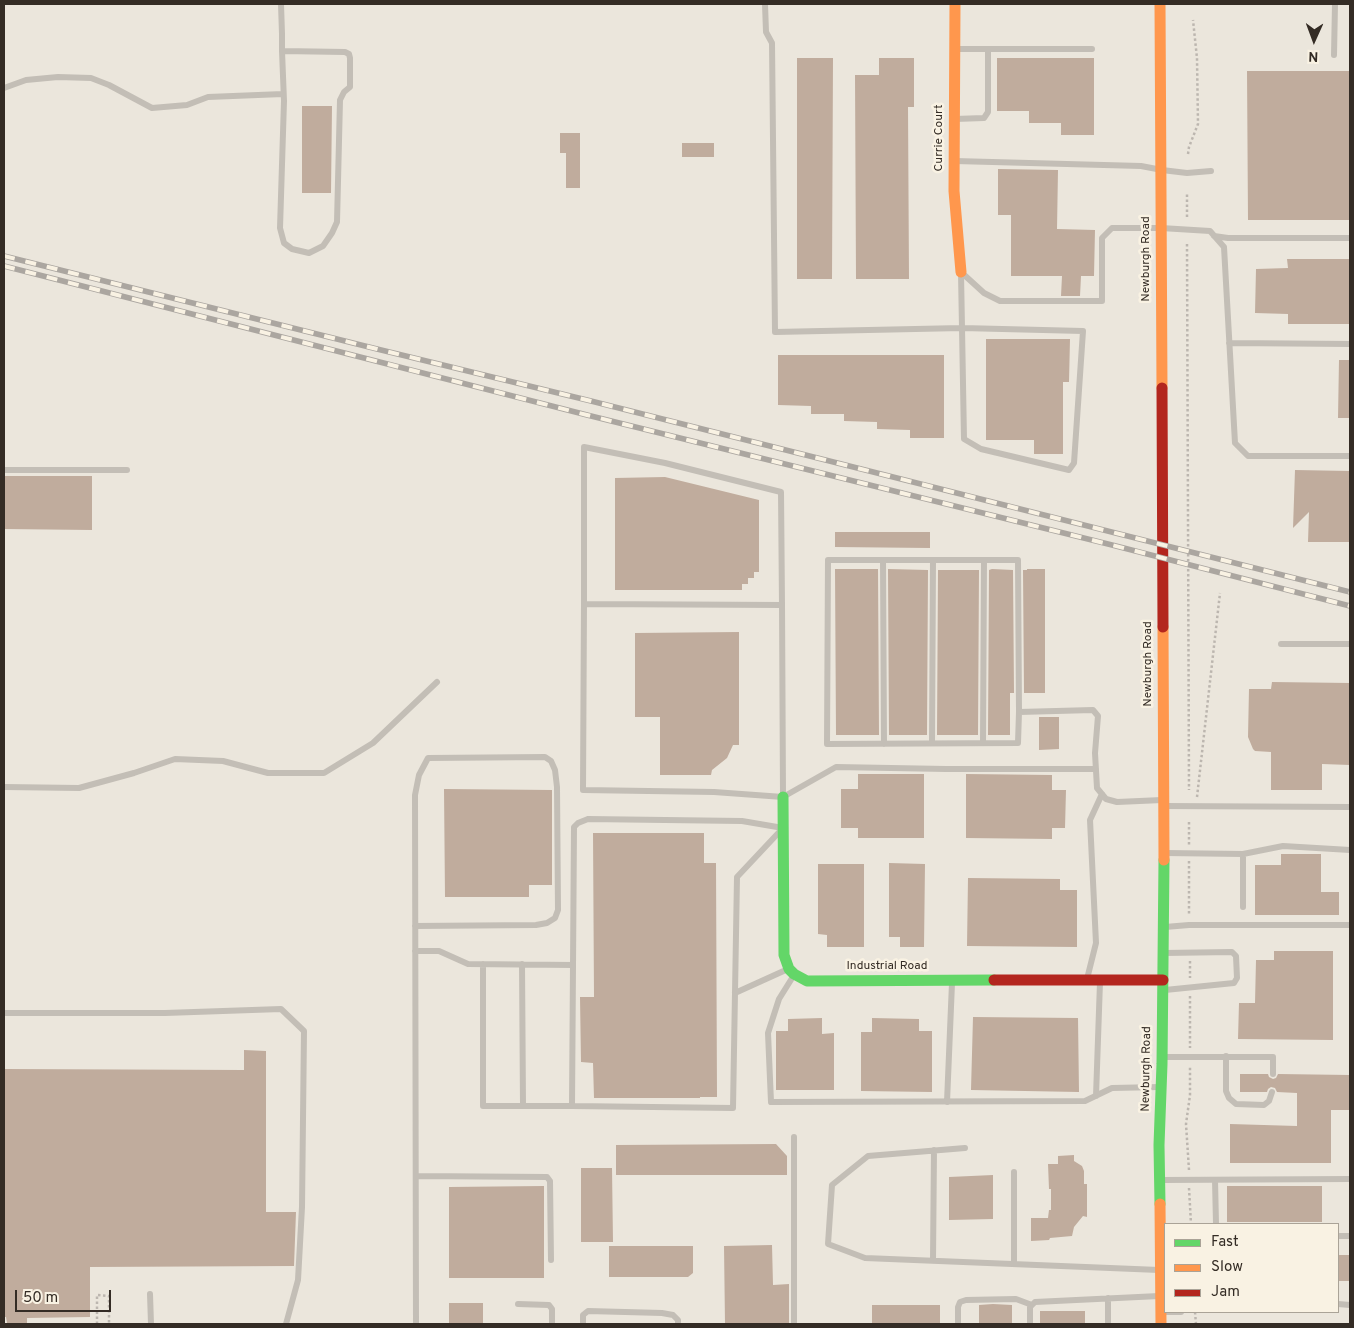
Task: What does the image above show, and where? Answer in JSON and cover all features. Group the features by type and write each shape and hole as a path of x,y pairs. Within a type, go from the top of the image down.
{"main road":[{"name":"Currie Court","path":"955,4 954,192 961,272"},
{"name":"Newburgh Road","path":"1160,4 1163,803 1160,1180 1163,1239 1160,1270 1161,1324"},
{"path":"783,797 784,955 792,972"},
{"name":"Industrial Road","path":"792,972 808,981 1100,980 1163,985"}],"lane":[{"path":"280,4 282,52 284,94 280,228 284,243 292,250 309,253 323,246 332,233 336,222 340,100 344,92 350,87 350,58 349,54 345,52 282,52"},
{"path":"766,4 766,32 772,43 775,332 962,328 1083,332 1074,463 1069,470 981,449 964,439 962,328 961,272"},
{"path":"1334,55 1335,4"},
{"path":"954,49 1092,49"},
{"path":"954,119 984,118 988,112 988,49"},
{"path":"4,88 26,80 58,77 91,78 110,85 152,108 187,105 208,97 284,94"},
{"path":"954,161 1141,166 1187,172 1210,171"},
{"path":"961,272 984,293 1000,301 1102,301 1102,238 1112,228 1210,230 1224,247 1235,443 1248,456 1350,456"},
{"path":"1214,236 1228,238 1350,238"},
{"path":"1229,343 1350,344"},
{"path":"783,797 781,492 665,462 584,447 583,790 714,792 783,797 836,768 1096,769"},
{"path":"4,470 127,470"},
{"path":"828,560 984,560 1018,560 1018,743 827,744 828,560"},
{"path":"883,560 884,744"},
{"path":"932,743 933,560"},
{"path":"983,743 984,560"},
{"path":"584,604 782,605"},
{"path":"1281,644 1350,644"},
{"path":"4,787 79,788 134,773 174,759 222,761 268,773 324,773 373,742 437,682"},
{"path":"1019,712 1093,710 1098,716 1095,753 1097,788 1106,799 1117,802 1195,806 1350,807"},
{"path":"415,926 536,925 547,923 555,918 558,910 557,787 551,761 545,757 428,758 419,775 415,795 415,926 415,951 416,1324"},
{"path":"1086,981 1096,944 1090,820 1102,794"},
{"path":"572,1106 574,827 588,819 742,821 784,828"},
{"path":"483,964 482,1106 733,1108 737,877 784,828"},
{"path":"1163,853 1243,854 1283,846 1350,850"},
{"path":"1243,854 1243,907"},
{"path":"1163,927 1350,925"},
{"path":"415,951 439,951 468,964 573,965"},
{"path":"1163,953 1232,952 1236,956 1237,978 1234,983 1190,987 1163,985"},
{"path":"522,964 523,1106"},
{"path":"735,993 792,972"},
{"path":"792,972 779,999 768,1033 771,1102 1085,1101 1112,1088 1161,1087"},
{"path":"1096,1096 1100,980"},
{"path":"947,1102 952,981"},
{"path":"4,1013 165,1013 281,1009 304,1031 302,1216 298,1280 286,1324"},
{"path":"1226,1056 1226,1092 1229,1098 1236,1104 1264,1105 1269,1101 1272,1092"},
{"path":"1162,1057 1273,1056 1273,1074"},
{"path":"794,1137 794,1324"},
{"path":"965,1148 868,1156 832,1185 828,1244 865,1258 1160,1270"},
{"path":"933,1260 934,1150"},
{"path":"1014,1172 1014,1264"},
{"path":"416,1176 547,1178 550,1181 551,1260"},
{"path":"1160,1180 1350,1179"},
{"path":"1215,1180 1216,1223"},
{"path":"150,1294 151,1324"},
{"path":"1030,1324 1030,1308 1035,1302 1161,1296"},
{"path":"1108,1298 1108,1324"},
{"path":"958,1324 958,1307 960,1302 966,1300 1016,1299 1032,1305"},
{"path":"518,1304 549,1305 552,1309 552,1324"},
{"path":"583,1324 583,1315 588,1312 662,1313 673,1315 678,1320 678,1324"}],"path":[{"path":"1188,154 1198,124 1197,58 1193,20"},
{"path":"1187,194 1187,217"},
{"path":"1187,244 1189,790"},
{"path":"1195,806 1220,593"},
{"path":"1189,822 1190,926"},
{"path":"1190,953 1190,1095 1186,1124 1191,1223"},
{"path":"97,1324 97,1295 109,1296 109,1324"}],"building":[{"path":"797,58 833,58 832,279 797,279"},
{"path":"879,58 914,58 914,107 908,107 909,279 856,279 855,75 879,75"},
{"path":"997,58 1094,58 1094,135 1061,135 1061,123 1029,123 1029,111 997,111"},
{"path":"1247,71 1350,71 1350,220 1248,220"},
{"path":"302,106 332,106 331,193 302,193"},
{"path":"560,133 580,133 580,188 566,188 566,153 560,153"},
{"path":"682,143 714,143 714,157 682,157"},
{"path":"998,169 1058,170 1057,229 1095,230 1094,276 1081,276 1080,296 1061,296 1062,276 1011,276 1011,215 998,215"},
{"path":"1287,259 1350,259 1350,324 1288,324 1288,314 1255,313 1256,269 1288,268"},
{"path":"986,339 1070,339 1069,382 1063,382 1063,454 1034,454 1034,440 986,440"},
{"path":"778,355 944,355 944,438 910,438 910,430 877,429 877,422 844,421 844,414 811,414 811,406 778,405"},
{"path":"1339,360 1350,360 1350,418 1338,418"},
{"path":"1295,470 1350,471 1350,542 1308,542 1309,512 1293,528"},
{"path":"4,476 92,476 92,530 4,529"},
{"path":"665,477 759,500 759,572 754,572 754,578 748,578 748,584 742,584 742,590 615,590 615,478"},
{"path":"835,532 930,532 930,548 835,547"},
{"path":"835,569 878,569 879,735 836,735"},
{"path":"888,569 928,570 927,735 889,735"},
{"path":"1045,569 1045,693 1024,693 1023,570"},
{"path":"938,570 979,570 978,735 937,735"},
{"path":"989,570 1013,570 1014,693 1010,693 1010,735 988,735"},
{"path":"739,632 739,745 733,745 727,758 712,770 711,775 660,775 660,717 635,717 635,633"},
{"path":"1272,682 1350,683 1350,765 1322,764 1322,790 1271,790 1271,752 1255,751 1248,737 1249,689 1271,689"},
{"path":"1039,717 1059,717 1059,749 1039,750"},
{"path":"858,774 924,774 924,838 858,838 858,828 841,828 841,789 858,789"},
{"path":"966,774 1052,775 1052,790 1066,790 1065,828 1052,828 1052,839 966,838"},
{"path":"444,789 552,790 552,885 529,885 529,897 445,897"},
{"path":"593,833 704,833 704,863 716,863 717,1097 594,1098 593,1063 581,1062 580,997 594,997"},
{"path":"1281,854 1321,854 1321,892 1339,892 1339,915 1255,915 1255,865 1281,865"},
{"path":"889,863 925,864 924,947 900,947 900,937 889,937"},
{"path":"818,864 864,864 864,947 827,947 827,935 818,934"},
{"path":"968,878 1060,879 1060,890 1077,890 1077,947 967,946"},
{"path":"1274,951 1333,951 1333,1040 1238,1039 1239,1003 1255,1003 1256,960 1274,960"},
{"path":"973,1017 1078,1018 1079,1092 971,1090"},
{"path":"822,1018 822,1034 834,1033 834,1090 776,1090 776,1031 788,1031 788,1019"},
{"path":"872,1018 919,1019 919,1031 932,1031 932,1092 861,1091 861,1032 872,1032"},
{"path":"244,1050 266,1051 266,1212 296,1212 294,1266 90,1267 90,1317 27,1318 27,1323 7,1323 6,1317 4,1317 4,1069 244,1070"},
{"path":"1240,1074 1268,1074 1273,1079 1278,1074 1350,1075 1350,1110 1331,1110 1331,1163 1230,1163 1230,1124 1297,1126 1297,1093 1277,1092 1275,1088 1271,1087 1267,1092 1240,1092"},
{"path":"776,1144 787,1156 787,1175 616,1175 616,1145"},
{"path":"1074,1155 1074,1161 1082,1166 1084,1184 1087,1184 1087,1217 1083,1216 1074,1227 1072,1236 1031,1241 1031,1218 1048,1218 1049,1210 1051,1210 1048,1164 1058,1164 1058,1156"},
{"path":"581,1168 612,1168 613,1242 581,1242"},
{"path":"993,1175 993,1219 949,1220 949,1177"},
{"path":"544,1186 544,1278 449,1278 449,1187"},
{"path":"1227,1186 1322,1186 1322,1222 1227,1222"},
{"path":"772,1245 773,1285 789,1284 789,1324 725,1324 724,1246"},
{"path":"609,1246 693,1246 693,1273 688,1277 609,1277"},
{"path":"1339,1255 1350,1255 1350,1281 1339,1281"},
{"path":"449,1303 483,1303 483,1324 449,1324"},
{"path":"872,1305 940,1305 940,1324 872,1324"},
{"path":"979,1305 1012,1305 1012,1324 979,1324"},
{"path":"1040,1311 1085,1311 1085,1324 1040,1324"}],"railway":[{"path":"4,256 1350,592"},
{"path":"4,266 587,415 1350,606"}],"traffic: fast":[{"path":"783,797 784,955 789,969 794,974 807,981 994,980"},
{"path":"1160,1204 1159,1145 1162,1064 1164,860"}],"traffic: slow":[{"path":"955,4 954,191 961,272"},
{"path":"1160,4 1162,388"},
{"path":"1163,627 1164,860"},
{"path":"1160,1204 1161,1324"}],"traffic: jam":[{"path":"1162,388 1163,627"},
{"path":"994,980 1163,980"}]}
